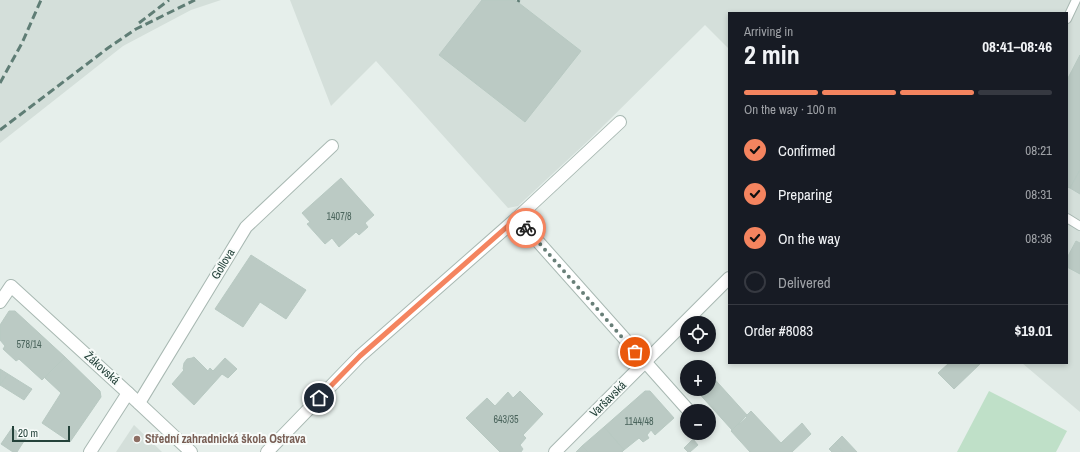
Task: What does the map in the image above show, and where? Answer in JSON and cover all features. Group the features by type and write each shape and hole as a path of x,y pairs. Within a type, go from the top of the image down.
{"street":[{"path":"267,452 360,356 517,218 620,122"},
{"name":"Gollova","path":"139,403 246,227 332,146"},
{"path":"517,218 683,404"},
{"name":"Varšavská","path":"555,452 728,279"},
{"name":"Žákovská","path":"0,302 11,286 128,392 191,452"},
{"path":"90,452 128,392"}],"lane":[{"path":"1068,17 1076,0"},
{"path":"1068,219 1080,226"}],"shaded area":[{"path":"0,0 221,0 191,10 123,46 0,143"},
{"path":"290,0 1080,0 1080,412 1023,364 1068,364 1068,12 728,12 728,48 705,25 589,140 518,206 508,208 376,61 331,106"},
{"name":"Střední zahradnická škola Ostrava","path":"134,425 162,452 116,452"}],"green space":[{"path":"989,391 1067,431 1056,452 957,452"}],"building":[{"path":"482,0 515,0 581,51 525,122 439,55"},
{"path":"1080,55 1080,170 1070,188 1068,187 1068,78"},
{"path":"1080,170 1080,194 1070,188"},
{"path":"341,178 374,215 365,223 368,227 359,235 356,232 339,247 332,238 325,244 307,224 310,222 302,213"},
{"path":"1076,241 1080,243 1080,274 1068,268 1068,256"},
{"path":"251,255 306,290 286,319 260,302 243,327 215,309"},
{"path":"9,311 15,311 65,357 42,380 19,359 16,361 3,349 5,346 0,340 0,325"},
{"path":"65,357 100,391 101,397 70,442 42,423 61,393 45,378"},
{"path":"194,357 208,371 210,368 213,371 225,358 237,369 228,378 222,374 194,405 172,384 184,370 184,363 187,359"},
{"path":"948,364 980,364 954,389 938,373"},
{"path":"0,369 8,374 0,385"},
{"path":"8,374 32,389 24,400 0,385"},
{"path":"716,381 747,415 732,430 716,412 716,404 709,404 701,396 716,396"},
{"path":"520,391 543,414 523,435 526,438 520,445 523,449 521,452 500,452 466,418 487,398 495,406 508,392 513,398"},
{"path":"645,391 650,391 674,418 655,435 651,430 647,435 649,438 643,442 639,438 624,450 604,427"},
{"path":"751,411 781,443 802,423 811,434 792,452 750,452 731,431 747,417 746,416"},
{"path":"604,427 624,450 622,452 588,452 582,446"},
{"path":"12,428 26,438 17,452 13,452 1,444"},
{"path":"842,436 857,452 843,452 835,443"},
{"path":"692,440 698,445 690,452 684,448"},
{"path":"835,443 843,452 832,452 829,449"},
{"path":"582,446 588,452 576,452"}],"railway":[{"path":"0,83 22,43 41,0"},
{"path":"139,23 169,0"},
{"path":"0,130 108,48 136,29 195,0"}],"way so far":[{"path":"526,228 635,352"}],"place":[{"name":"Střední zahradnická škola Ostrava","path":"137,439"}],"route":[{"path":"319,398 360,356 517,218 526,228"}]}
